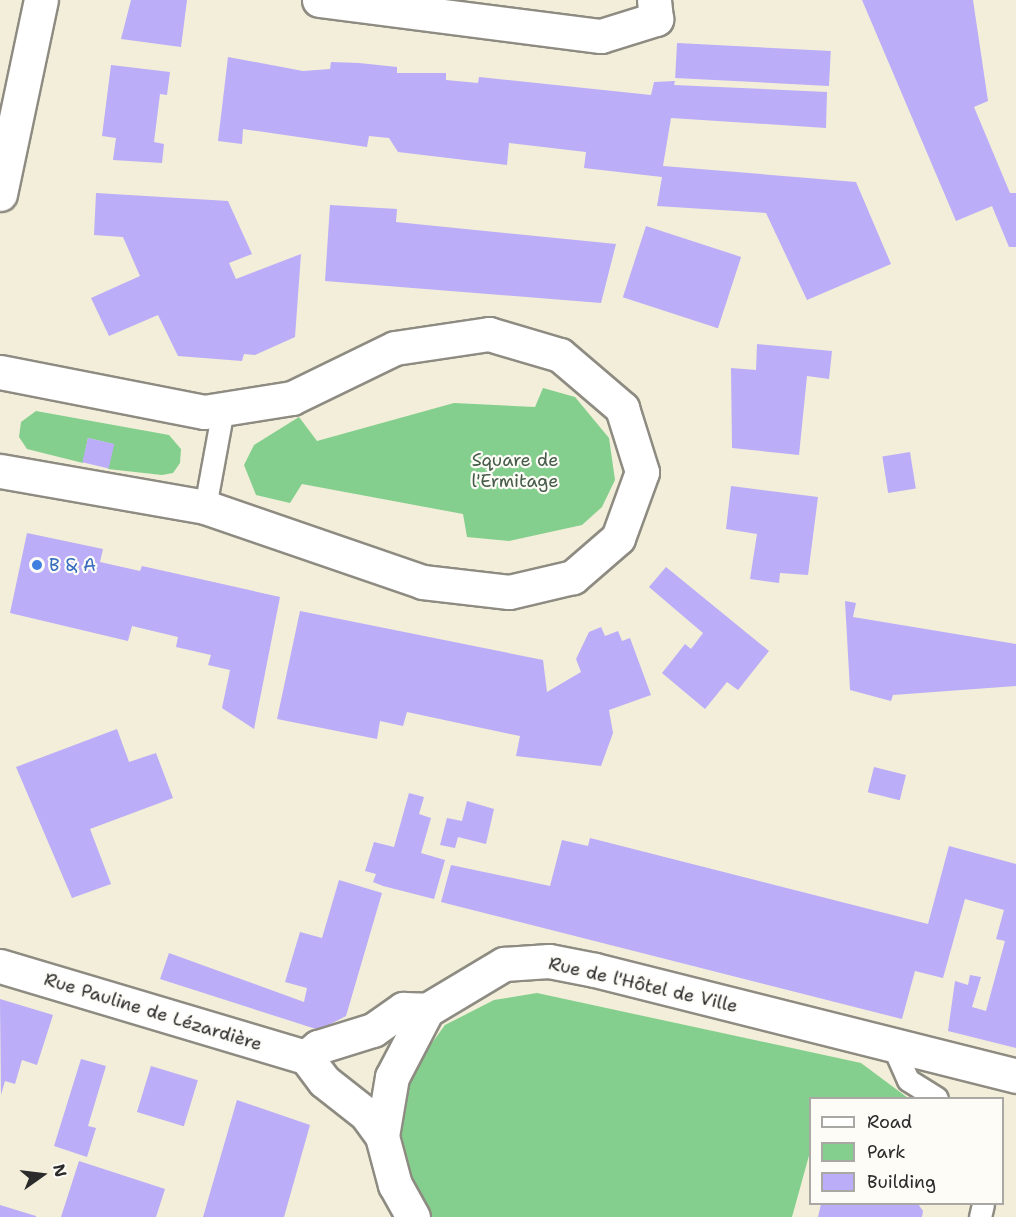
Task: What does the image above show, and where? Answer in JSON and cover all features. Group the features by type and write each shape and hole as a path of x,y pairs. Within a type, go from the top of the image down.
{"street":[{"path":"0,194 41,0"},
{"path":"319,0 601,36 656,19 654,0"},
{"path":"0,372 204,412 292,398 395,348 489,334 560,355 622,408 642,472 618,538 573,577 509,592 423,582 205,507 0,471"},
{"name":"Rue de l'Hôtel de Ville","path":"427,1010 504,964 549,961 1016,1076"},
{"name":"Rue Pauline de Lézardière","path":"0,966 306,1057"},
{"path":"382,1136 392,1077 427,1010 403,1009 372,1030 318,1047 306,1057 324,1081 366,1114 382,1136 395,1185 413,1217"}],"lane":[{"path":"205,507 223,409"},
{"path":"892,1044 908,1080 935,1097"}],"green space":[{"name":"Square de l'Ermitage","path":"543,388 575,397 609,438 615,480 602,507 582,525 509,541 467,537 463,514 302,484 290,503 256,495 244,465 254,445 299,417 317,441 454,403 535,407"},
{"path":"36,411 169,435 181,449 180,463 173,473 162,475 108,469 113,444 88,438 83,463 27,449 19,437 21,422"},
{"path":"537,993 861,1063 907,1097 809,1097 809,1156 792,1217 428,1217 406,1181 393,1130 413,1069 445,1025 494,1000"}],"building":[{"path":"131,0 187,0 181,47 121,39"},
{"path":"862,0 973,0 988,101 974,107 1010,193 1016,193 1016,247 1009,247 992,206 956,221"},
{"path":"677,43 831,51 829,86 675,78"},
{"path":"228,57 303,71 330,69 331,62 359,63 397,67 397,73 446,73 446,80 478,83 479,77 651,95 654,82 675,81 674,85 827,92 826,128 671,118 663,166 856,182 891,264 807,300 766,213 657,206 662,177 584,168 586,152 509,143 507,165 398,152 389,138 369,136 367,147 243,129 242,144 218,141"},
{"path":"111,65 170,72 167,95 160,94 154,142 164,144 162,163 113,160 116,138 102,136"},
{"path":"96,193 228,201 252,254 229,263 236,279 301,254 295,337 255,355 244,354 242,361 178,356 158,315 109,336 91,298 140,276 123,237 94,235"},
{"path":"330,205 397,209 396,222 616,244 601,303 325,281"},
{"path":"646,226 741,257 718,328 623,297"},
{"path":"757,344 832,351 829,379 807,376 799,455 732,448 731,368 756,370"},
{"path":"88,438 114,444 109,468 82,462"},
{"path":"910,452 916,489 888,493 882,456"},
{"path":"731,486 818,497 808,575 780,573 779,583 750,579 757,534 726,529"},
{"path":"27,533 103,549 100,562 140,571 142,566 280,597 254,729 222,708 230,670 208,665 211,655 176,647 178,637 132,626 128,641 10,613"},
{"path":"666,567 769,651 738,690 727,682 705,709 662,673 685,644 691,649 703,633 649,587"},
{"path":"845,601 856,603 853,617 1016,644 1016,686 893,695 891,701 850,690"},
{"path":"300,611 543,660 547,692 581,672 576,659 589,632 601,627 605,636 618,631 622,641 630,638 651,695 609,710 613,733 601,766 516,756 520,736 407,712 403,726 380,721 377,739 277,719"},
{"path":"117,729 129,762 156,753 173,798 90,829 111,884 72,898 16,767"},
{"path":"874,767 906,775 900,800 868,792"},
{"path":"409,793 424,797 419,814 431,818 421,853 445,860 434,899 373,882 376,874 365,871 374,842 394,847"},
{"path":"467,801 494,809 486,844 458,837 455,848 440,845 447,818 462,821"},
{"path":"590,838 928,924 949,846 1016,864 1016,1048 948,1031 955,981 968,985 970,975 981,977 972,1007 986,1011 1005,941 996,939 1004,910 965,899 943,978 915,971 902,1019 441,902 451,865 550,886 562,840 588,846"},
{"path":"339,880 382,893 346,1016 319,1030 160,979 169,953 304,1002 307,988 285,982 300,932 322,938"},
{"path":"0,999 53,1015 37,1065 22,1060 15,1084 5,1081 1,1095"},
{"path":"81,1059 106,1066 88,1126 96,1128 87,1157 54,1146"},
{"path":"151,1066 198,1080 184,1126 137,1112"},
{"path":"237,1100 310,1125 284,1217 203,1217"},
{"path":"79,1161 165,1189 156,1217 61,1217"},
{"path":"0,1205 36,1216 36,1217 0,1217"},
{"path":"821,1205 919,1205 923,1211 922,1217 818,1217"}],"place":[{"name":"B & A","path":"37,565"}]}
